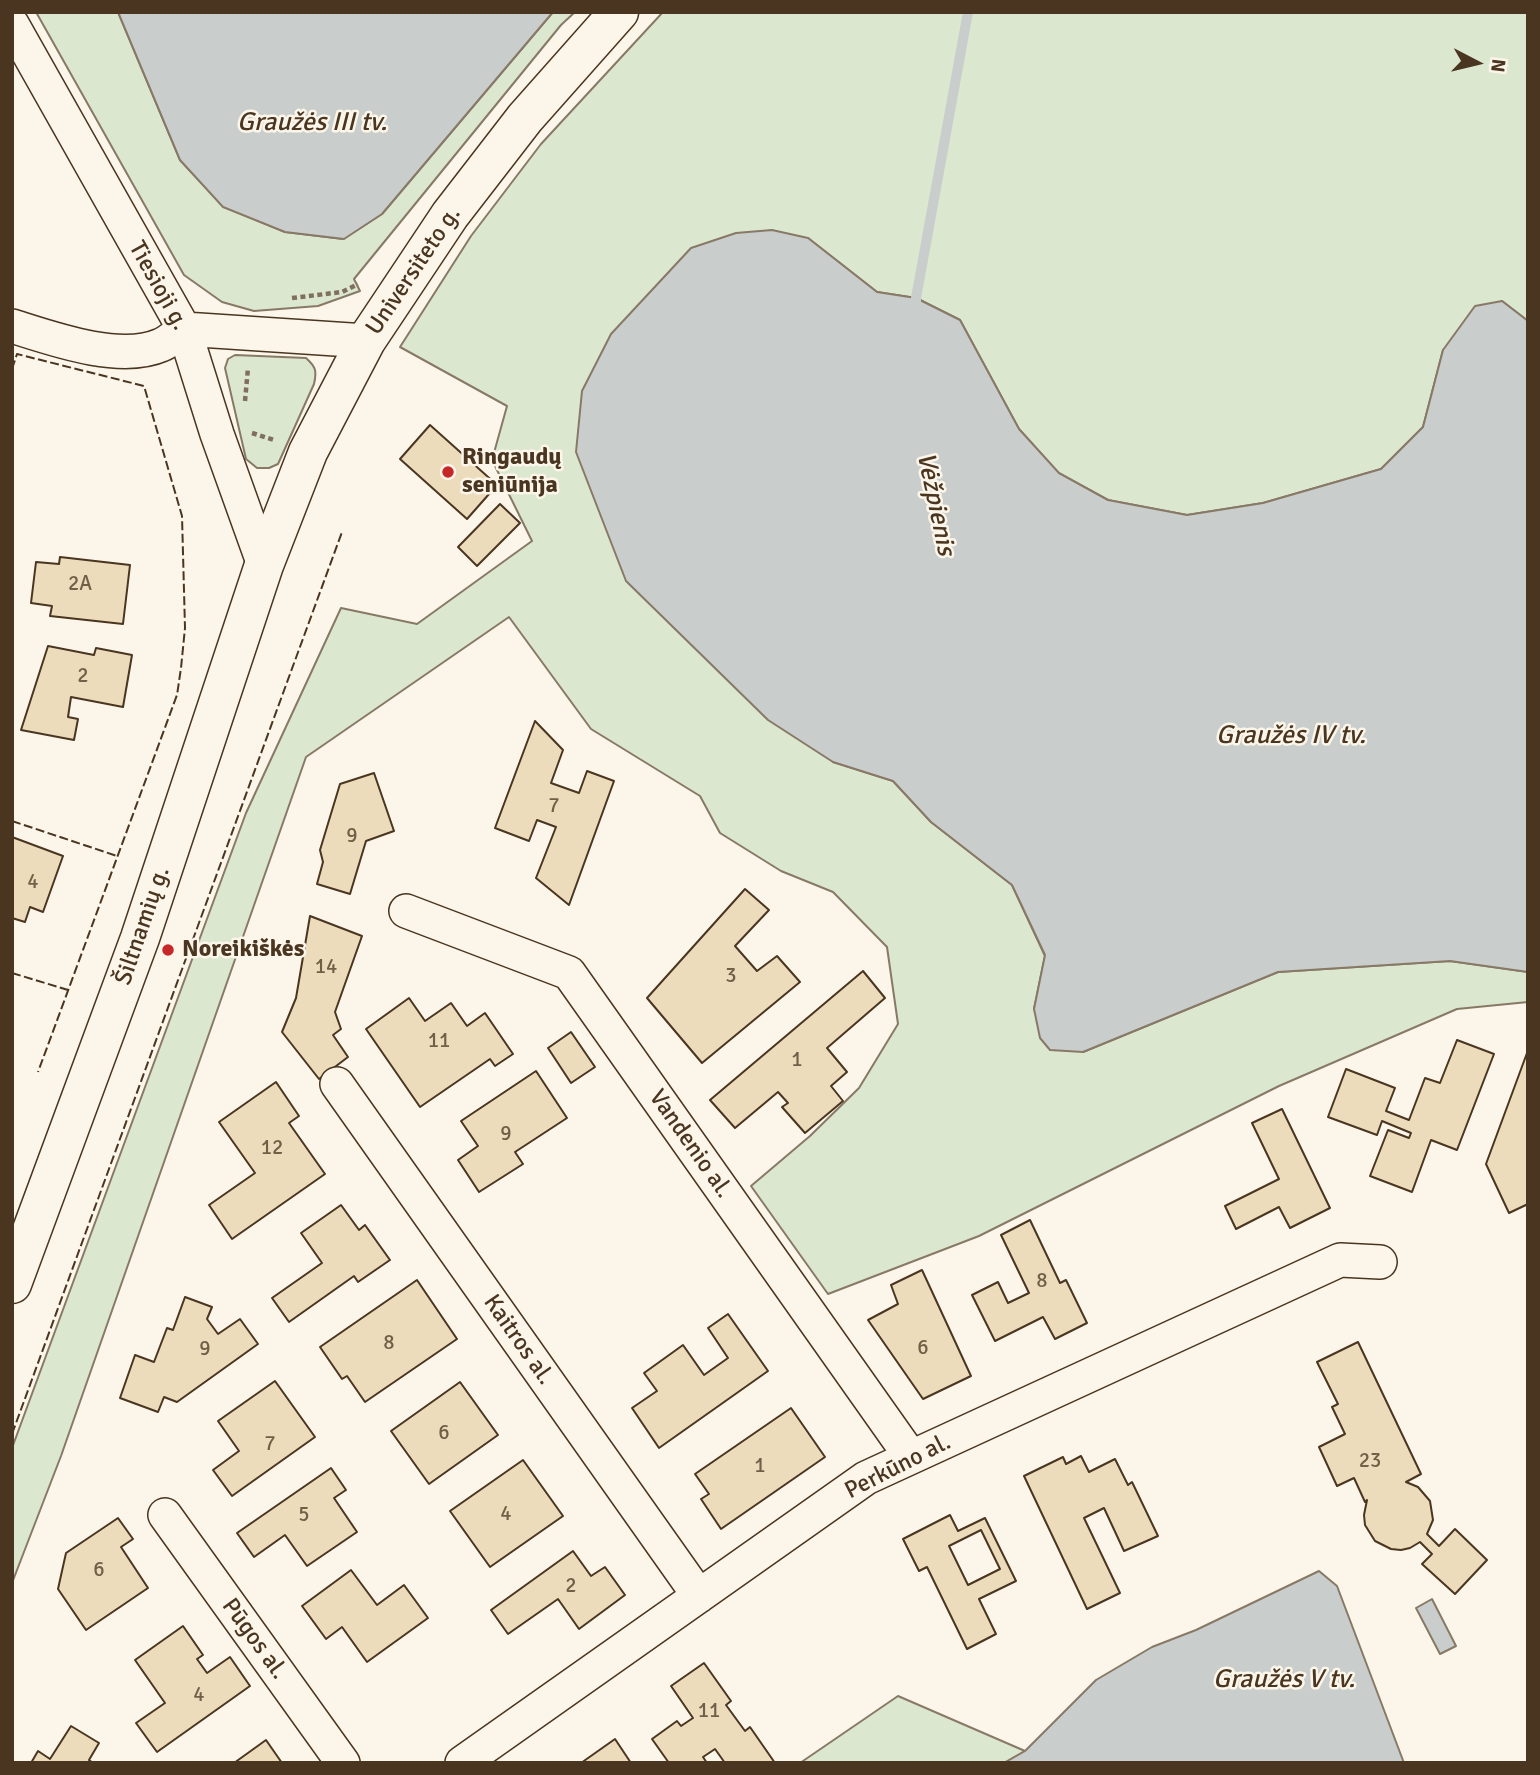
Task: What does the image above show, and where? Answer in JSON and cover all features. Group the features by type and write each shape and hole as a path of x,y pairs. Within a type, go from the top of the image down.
{"main road":[{"name":"Universiteto g.","path":"264,565 308,452 366,341 450,215 525,118 619,12"},
{"name":"Šiltnamių g.","path":"12,1284 140,938 264,565"}],"street":[{"name":"Tiesioji g.","path":"12,24 184,329 217,434 264,565"},
{"path":"12,326 77,345 113,352 162,345 184,329 366,341"},
{"name":"Vandenio al.","path":"406,911 569,973 911,1457"},
{"name":"Kaitros al.","path":"337,1084 699,1596"},
{"name":"Perkūno al.","path":"462,1763 866,1478 1340,1260 1380,1262"},
{"name":"Pūgos al.","path":"165,1515 343,1763"}],"path":[{"path":"290,299 342,292 365,280"},
{"path":"245,402 251,334"}],"green space":[{"path":"36,12 118,12 180,160 223,206 285,232 343,239 382,214 553,12 575,12 561,25 354,279 360,291 318,306 254,311 222,302 184,275"},
{"path":"663,12 1528,12 1528,321 1502,301 1443,350 1423,427 1381,469 1263,503 1187,515 1108,500 1058,473 1019,429 960,320 916,298 877,292 808,238 833,762 893,781 931,822 1012,885 1045,956 1034,1009 1083,1052 1278,972 1450,961 1528,972 1528,1002 1457,1009 1279,1086 979,1236 828,1294 751,1186 810,1136 859,1088 898,1024 887,947 833,892 781,871 720,833 700,796 591,729 509,617 306,757 61,1456 12,1583 12,1448 246,813 341,608 417,624 532,541 492,460 507,406 400,347 471,236 541,144"},
{"path":"235,355 306,358 315,370 314,384 278,464 269,468 257,468 246,459 225,368 228,359"},
{"path":"898,1696 1025,1751 1004,1763 800,1763"}],"water":[{"name":"Graužės III tv.","path":"118,12 553,12 382,214 344,239 285,232 223,207 180,160"},
{"name":"Graužės IV tv.","path":"772,230 808,238 877,292 916,298 960,320 1019,429 1059,473 1108,500 1187,515 1263,503 1381,469 1423,427 1443,350 1475,306 1502,301 1528,321 1528,972 1450,961 1278,972 1083,1052 1050,1050 1040,1038 1034,1009 1045,955 1012,885 931,822 893,781 833,762 768,720 626,581 576,452 582,391 611,334 691,248 736,233"},
{"name":"Graužės V tv.","path":"1319,1571 1337,1586 1404,1763 1004,1763 1025,1751 1096,1680 1152,1647 1196,1630"},
{"path":"1432,1599 1456,1646 1440,1654 1416,1608"}],"building":[{"name":"Ringaudų seniūnija","path":"430,425 497,485 467,519 400,459"},
{"path":"500,504 520,523 477,566 458,547"},
{"path":"60,557 130,565 123,624 50,616 52,606 31,603 36,562 59,564"},
{"path":"48,646 94,655 96,648 132,655 123,707 71,697 68,717 78,719 74,740 21,730"},
{"path":"535,721 563,750 551,783 579,793 587,771 614,781 569,905 536,878 556,827 537,820 529,841 495,828"},
{"path":"374,773 394,831 366,841 350,894 317,884 323,862 320,850 340,784"},
{"path":"12,837 63,856 43,912 30,907 25,922 12,918"},
{"path":"745,889 769,910 735,946 757,971 777,956 800,982 702,1063 647,998"},
{"path":"310,916 362,936 335,1012 341,1029 333,1035 348,1057 319,1079 282,1032 296,998"},
{"path":"863,971 885,998 827,1048 847,1072 831,1086 843,1101 805,1133 782,1107 788,1103 778,1092 735,1128 710,1100"},
{"path":"409,998 425,1021 451,1003 467,1026 485,1013 513,1054 495,1066 490,1059 420,1107 366,1029"},
{"path":"571,1032 595,1067 571,1083 548,1048"},
{"path":"1457,1040 1494,1054 1457,1150 1431,1140 1412,1192 1370,1176 1388,1130 1409,1138 1411,1133 1382,1121 1377,1135 1328,1117 1346,1069 1395,1088 1386,1111 1409,1120 1425,1078 1440,1083"},
{"path":"1527,1053 1528,1204 1509,1213 1486,1164"},
{"path":"536,1071 567,1118 515,1152 523,1164 479,1192 458,1160 478,1146 461,1121"},
{"path":"276,1082 299,1116 289,1123 325,1174 232,1239 209,1205 255,1173 219,1122"},
{"path":"1282,1109 1330,1208 1290,1228 1279,1207 1236,1229 1225,1206 1279,1179 1252,1123"},
{"path":"341,1205 359,1230 365,1225 390,1260 358,1282 354,1276 289,1322 272,1298 322,1263 301,1233"},
{"path":"1030,1220 1060,1283 1066,1280 1087,1323 1055,1339 1043,1317 995,1341 972,1295 998,1282 1008,1303 1029,1293 1001,1235"},
{"path":"922,1270 971,1376 923,1399 868,1320 898,1304 891,1285"},
{"path":"417,1280 457,1339 365,1402 347,1376 342,1379 320,1347"},
{"path":"185,1297 212,1307 207,1319 218,1334 240,1319 258,1344 177,1402 164,1397 158,1412 120,1398 135,1355 154,1362 167,1328 173,1330"},
{"path":"728,1314 768,1371 659,1448 632,1408 657,1391 644,1373 683,1345 704,1375 728,1358 708,1328"},
{"path":"1358,1342 1421,1474 1406,1482 1418,1487 1430,1501 1433,1520 1427,1534 1439,1546 1455,1529 1487,1560 1455,1594 1422,1564 1432,1554 1420,1542 1401,1550 1391,1549 1375,1541 1365,1525 1367,1500 1365,1502 1354,1478 1337,1486 1319,1447 1345,1434 1332,1407 1338,1404 1317,1362"},
{"path":"275,1381 315,1437 232,1496 213,1470 239,1451 218,1421"},
{"path":"460,1382 498,1435 429,1484 391,1431"},
{"path":"791,1408 825,1457 721,1529 701,1499 709,1494 695,1474"},
{"path":"1081,1456 1089,1472 1115,1459 1128,1485 1132,1482 1158,1536 1124,1551 1104,1508 1084,1518 1120,1593 1087,1609 1024,1476 1063,1457 1066,1464"},
{"path":"523,1460 563,1516 490,1567 450,1511"},
{"path":"331,1468 346,1490 334,1498 357,1532 307,1566 285,1535 254,1557 237,1533"},
{"path":"950,1515 958,1531 985,1518 1016,1581 979,1599 996,1634 967,1649 927,1567 919,1571 903,1539","holes":["981,1530 1000,1569 968,1585 949,1546"]},
{"path":"118,1518 133,1539 121,1547 148,1588 86,1630 58,1589 66,1553"},
{"path":"573,1551 591,1576 605,1567 625,1595 579,1629 558,1599 508,1634 491,1610"},
{"path":"351,1570 377,1605 404,1585 428,1618 367,1662 342,1627 326,1639 302,1606"},
{"path":"183,1626 203,1655 197,1659 207,1673 230,1657 250,1686 157,1752 136,1723 165,1703 135,1660"},
{"path":"704,1663 731,1701 726,1705 745,1731 750,1727 775,1763 725,1763 715,1749 703,1757 707,1763 669,1763 652,1739 677,1721 681,1726 693,1718 671,1686"},
{"path":"71,1726 99,1743 89,1760 93,1763 31,1763 38,1751 50,1759"},
{"path":"615,1739 631,1763 581,1763"},
{"path":"266,1740 282,1763 234,1763"}],"waterway":[{"name":"Vėžpienis","path":"916,312 916,298 968,12"}],"fence":[{"path":"12,369 17,354 144,386 182,516 185,628 177,695 38,1072"},
{"path":"12,1434 342,532"},
{"path":"12,821 117,856"},
{"path":"12,973 68,990"}],"place":[{"name":"Ringaudų seniūnija","path":"448,472"},
{"name":"Noreikiškės","path":"168,950"}]}
